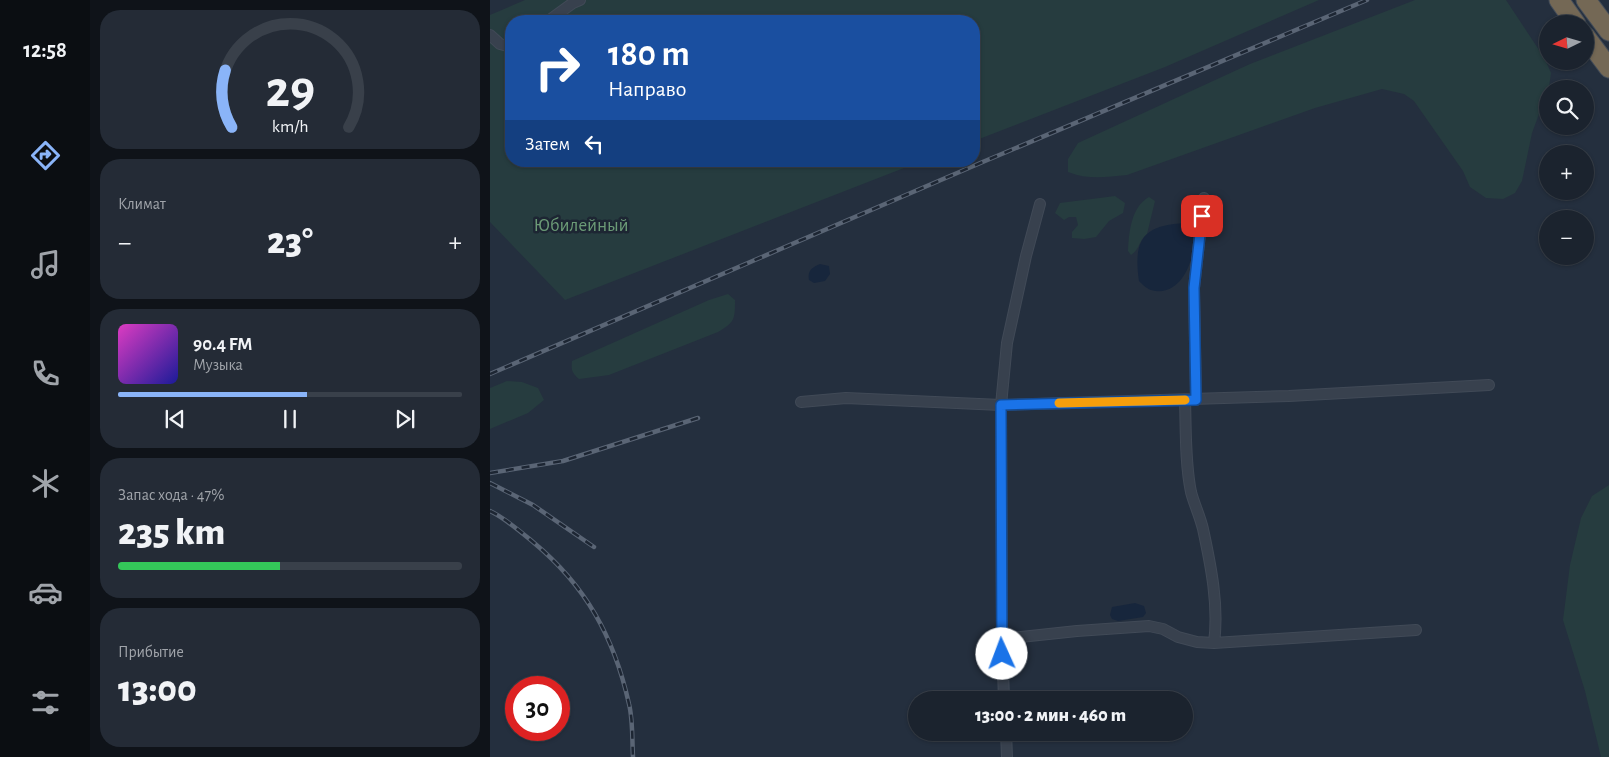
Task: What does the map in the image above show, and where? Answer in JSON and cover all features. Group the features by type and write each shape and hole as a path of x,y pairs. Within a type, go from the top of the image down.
{"highway":[{"path":"1559,0 1570,15"},
{"path":"1586,0 1609,31"},
{"path":"1594,48 1609,68"}],"street":[{"path":"556,15 580,0"},
{"path":"490,35 500,44 505,45"},
{"path":"1196,400 1194,288 1204,198"},
{"path":"1004,691 1001,405 1007,343 1022,273 1040,204"},
{"path":"801,402 846,398 1001,405 1196,400 1488,385"},
{"path":"1185,400 1188,467 1192,492 1203,529 1214,592 1217,622 1214,643"},
{"path":"1002,639 1148,626 1163,629 1178,637 1198,642 1214,643 1416,630"},
{"path":"1006,741 1007,757"}],"green space":[{"name":"Юбилейный","path":"525,0 1319,0 1165,67 980,139 980,15 505,15 505,167 907,167 565,300 490,222 490,15"},
{"path":"1415,0 1506,0 1539,50 1539,70 1550,70 1551,73 1550,80 1539,80 1539,114 1532,133 1522,181 1515,193 1503,199 1486,198 1470,187 1463,171 1414,101 1404,94 1382,89 1315,108 1127,175 1090,177 1068,172 1068,159 1078,143 1250,64"},
{"path":"1115,196 1125,203 1123,213 1109,221 1096,237 1072,238 1072,232 1078,225 1076,217 1069,217 1064,220 1055,213 1060,203"},
{"path":"1149,197 1155,201 1147,234 1131,255 1128,251 1132,221 1138,207"},
{"path":"728,294 735,300 734,316 728,325 718,332 609,375 579,379 573,373 572,361 709,300"},
{"path":"507,381 522,382 538,388 544,400 528,413 490,429 490,388"},
{"path":"1609,485 1609,757 1601,757 1585,691 1563,620 1570,565 1581,518 1592,496"}],"water":[{"path":"1185,223 1194,231 1194,245 1185,274 1168,290 1148,289 1139,281 1138,255 1144,237 1150,231 1159,227"},
{"path":"820,264 829,266 830,274 825,281 814,283 809,280 809,274 813,268"},
{"path":"1135,603 1144,606 1146,613 1143,617 1118,621 1112,619 1110,615 1112,607"}],"railway":[{"path":"980,163 1367,0"},
{"path":"490,374 971,167"},
{"path":"490,473 563,461 698,418"},
{"path":"490,483 533,505 594,547"},
{"path":"490,511 513,525 552,559 583,595 595,614 606,635 623,680 631,717 633,757"}],"slow traffic":[{"path":"1059,403 1185,400"}],"route":[{"path":"1002,654 1001,405 1196,400 1194,288 1202,216"}]}
